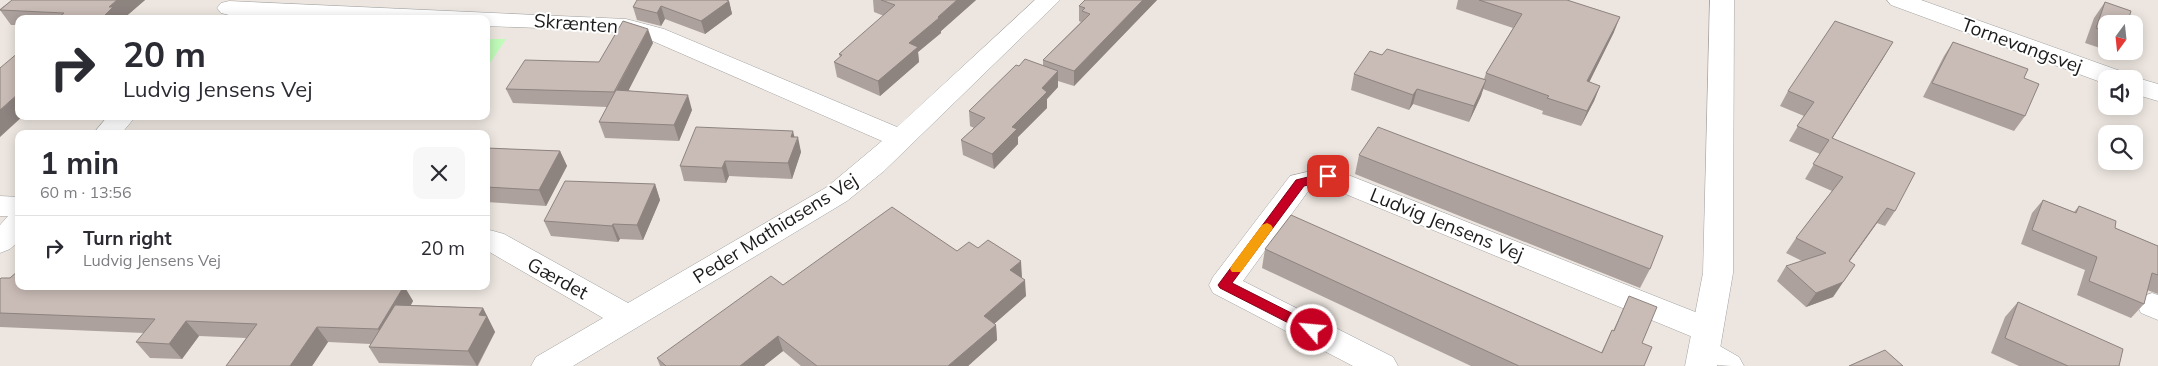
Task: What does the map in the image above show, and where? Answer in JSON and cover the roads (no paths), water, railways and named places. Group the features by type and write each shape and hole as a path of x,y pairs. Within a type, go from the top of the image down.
{"street":[{"name":"Peder Mathiasens Vej","path":"546,366 837,194 900,139 1048,0"},
{"name":"Ludvig Jensens Vej","path":"1382,366 1224,285 1300,183 1328,176 1710,353 1718,273 1722,0"},
{"name":"Tornevangsvej","path":"1899,0 2098,72"},
{"name":"Skrænten","path":"228,9 384,15"},
{"name":"Skrænten","path":"490,19 626,26 656,34 900,139"},
{"path":"2143,88 2158,93"},
{"path":"110,130 119,120"},
{"path":"0,206 15,207"},
{"path":"0,242 15,227"},
{"name":"Gærdet","path":"490,240 494,241 629,318"}]}
